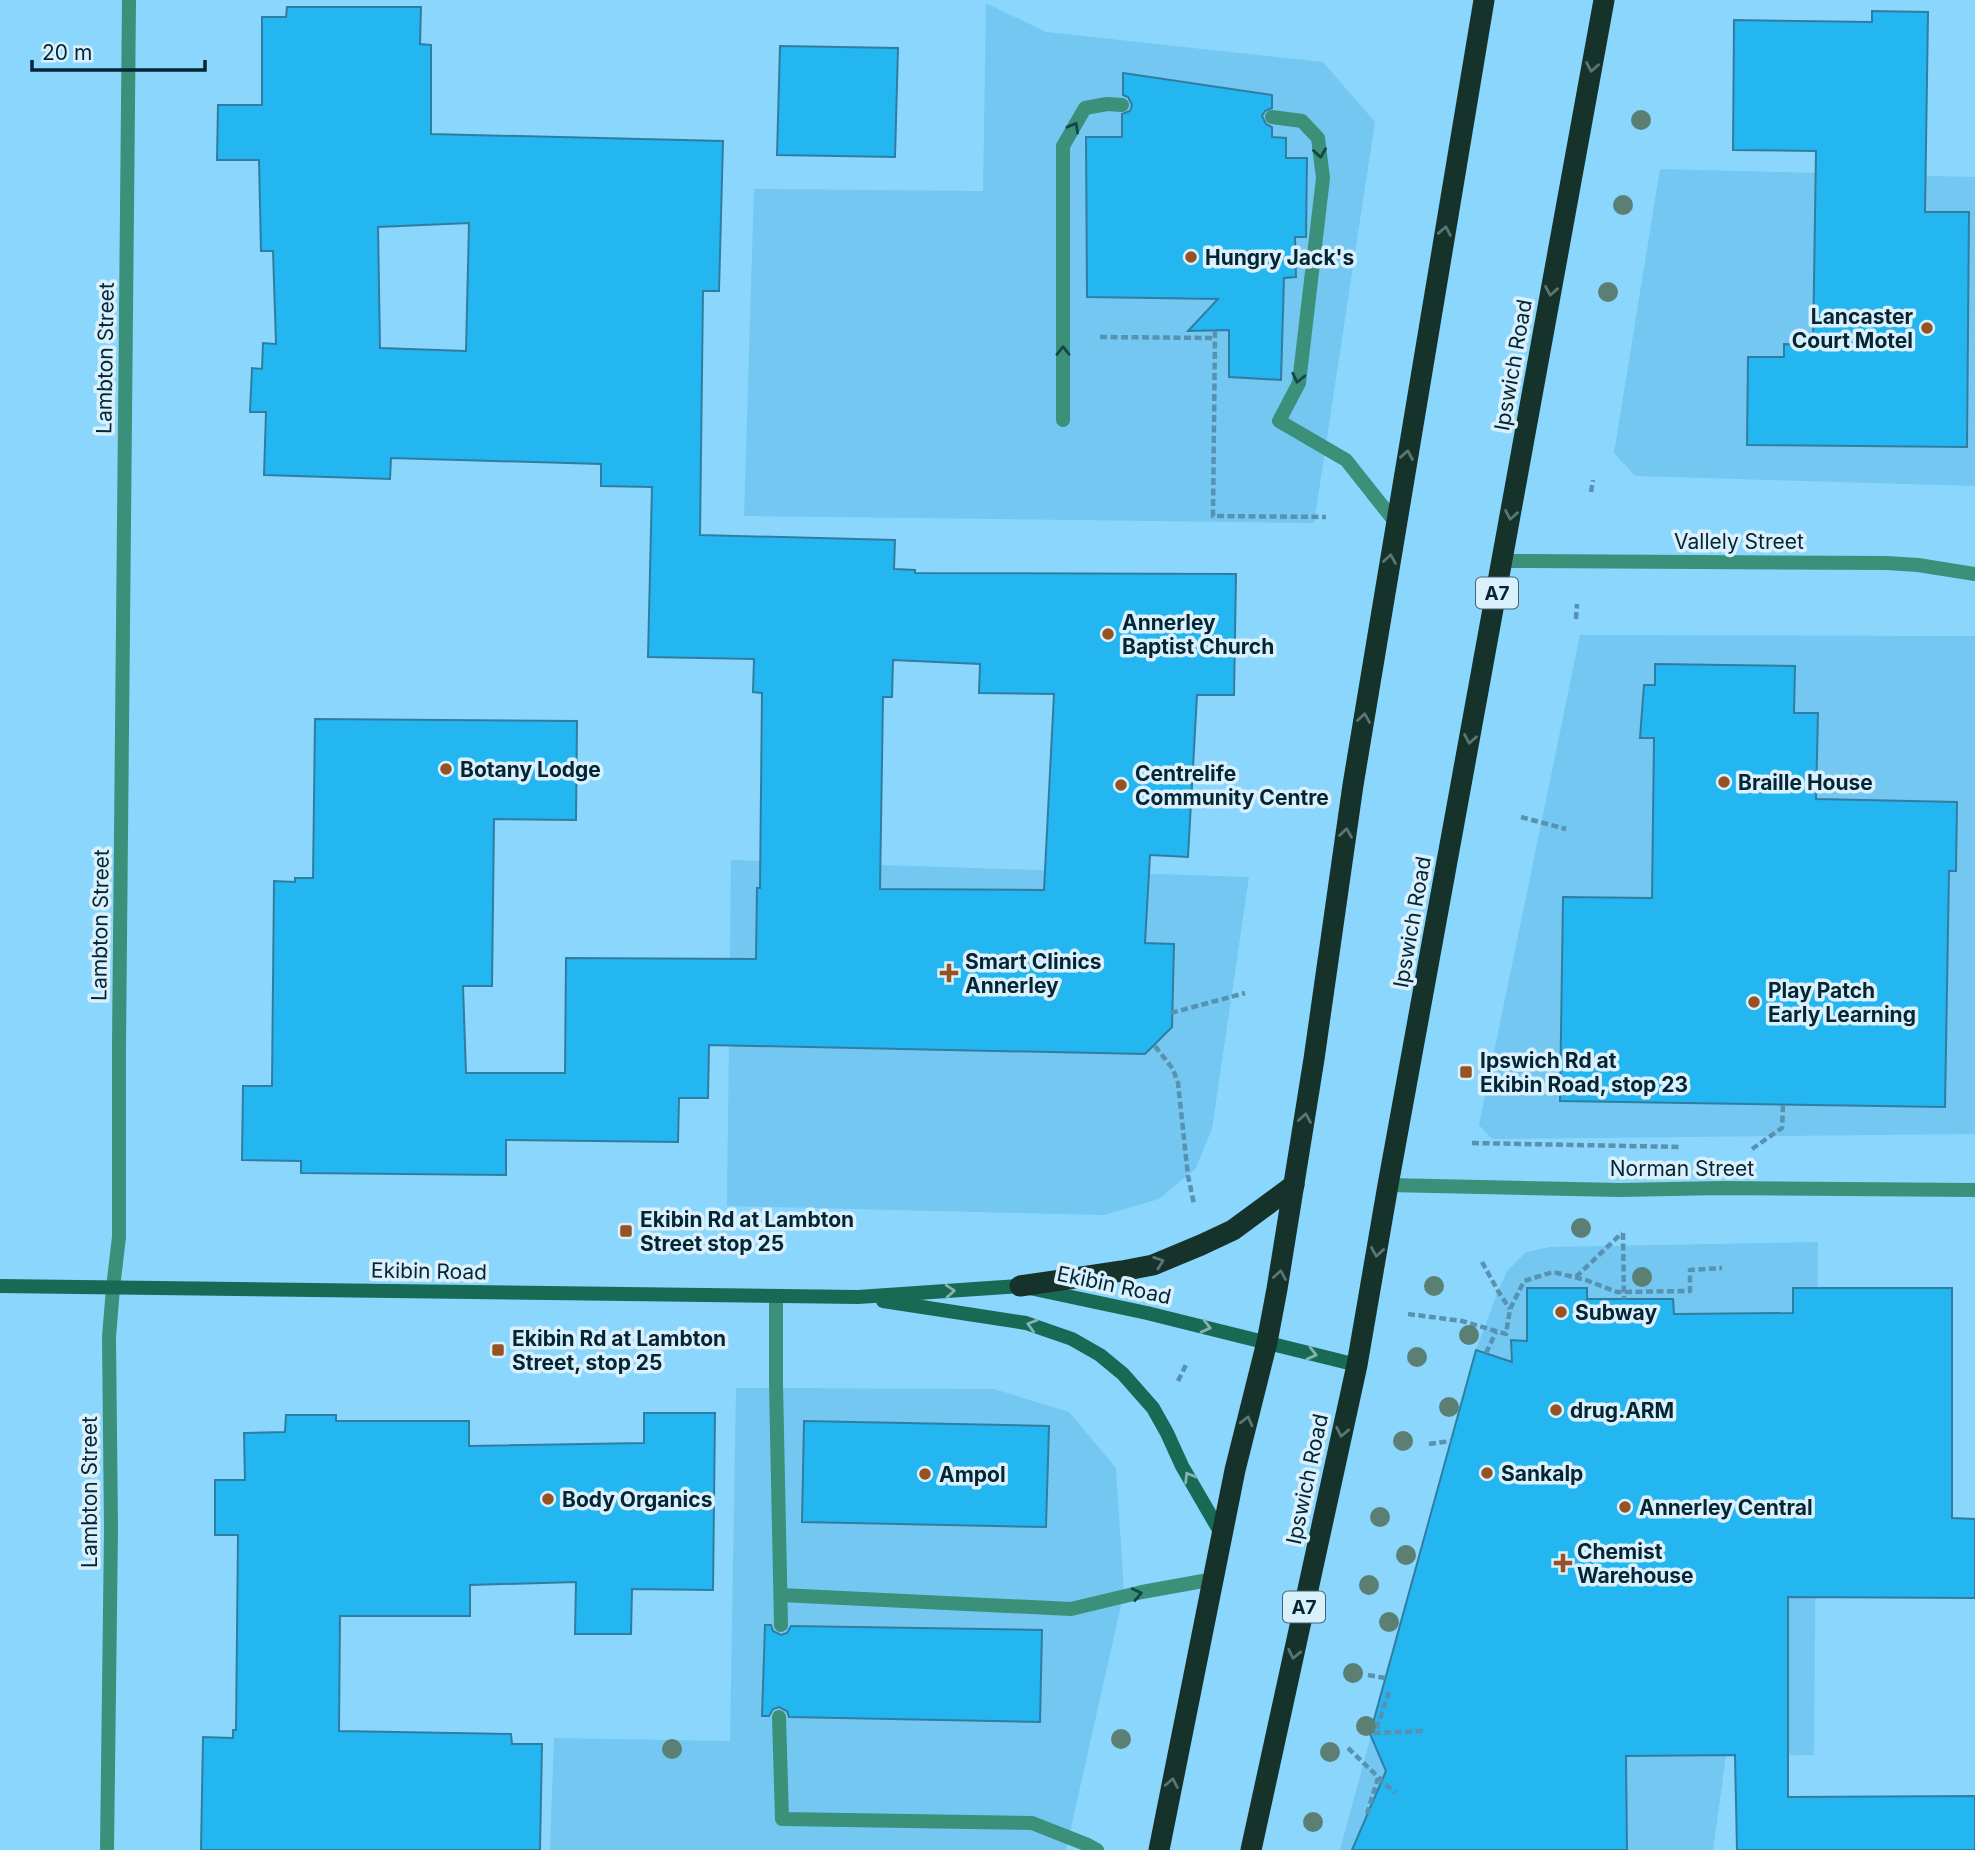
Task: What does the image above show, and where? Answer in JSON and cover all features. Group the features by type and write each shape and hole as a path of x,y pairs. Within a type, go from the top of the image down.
{"highway":[{"path":"1159,1850 1235,1470 1267,1342 1277,1289 1314,1059 1353,785 1484,0"},
{"name":"Ipswich Road","path":"1251,1850 1357,1365 1604,0"},
{"path":"1020,1286 1153,1265 1233,1230 1294,1185"}],"street":[{"name":"Lambton Street","path":"107,1850 111,1529 109,1337 120,1208 129,0"},
{"path":"1063,420 1063,146 1085,107 1122,104"},
{"path":"1272,117 1302,121 1318,138 1323,178 1299,383 1279,421 1346,460 1396,523"},
{"name":"Vallely Street","path":"1503,561 1887,563 1975,574"},
{"name":"Norman Street","path":"1388,1185 1620,1190 1975,1190"},
{"name":"Ekibin Road","path":"0,1286 858,1297 1020,1286 1147,1313 1357,1365"},
{"path":"776,1296 781,1625"},
{"name":"Ekibin Road","path":"858,1297 1026,1322 1072,1339 1100,1355 1123,1374 1153,1408 1182,1466 1223,1536"},
{"path":"782,1595 1071,1609 1214,1579"},
{"path":"779,1717 782,1819 1032,1823 1097,1850"}],"path":[{"path":"1215,331 1213,516 1326,517"},
{"path":"1100,337 1215,338"},
{"path":"1591,492 1593,480"},
{"path":"1576,619 1577,604"},
{"path":"1521,817 1566,829"},
{"path":"1171,1013 1245,993"},
{"path":"1155,1046 1173,1069 1178,1083 1188,1176 1196,1214"},
{"path":"1740,1149 1754,1149 1782,1128 1783,1104"},
{"path":"1472,1143 1687,1148"},
{"path":"1576,1277 1623,1233 1624,1299"},
{"path":"1482,1262 1510,1309"},
{"path":"1404,1314 1462,1321 1506,1334 1510,1309 1524,1281 1553,1272 1617,1292 1690,1291 1690,1270 1722,1268"},
{"path":"1486,1353 1496,1332"},
{"path":"1429,1444 1451,1441"},
{"path":"1368,1675 1385,1678"},
{"path":"1389,1692 1375,1732 1423,1731"},
{"path":"1348,1748 1395,1793"},
{"path":"1367,1814 1378,1778"}],"shaded area":[{"path":"986,3 1046,32 1323,62 1375,122 1314,523 744,516 754,189 983,191"},
{"path":"1660,169 1975,177 1975,486 1635,476 1614,453"},
{"path":"1580,635 1975,636 1975,1134 1492,1139 1479,1125"},
{"path":"731,860 1249,877 1212,1129 1196,1168 1159,1199 1104,1215 727,1206"},
{"name":"Annerley Central","path":"1818,1242 1814,1755 1726,1756 1713,1850 1340,1850 1476,1350 1507,1271 1526,1252 1550,1247"},
{"path":"736,1388 994,1389 1069,1412 1116,1468 1124,1592 1066,1850 550,1850 554,1738 730,1741"}],"building":[{"path":"287,7 421,7 420,44 431,45 431,134 723,141 719,291 703,291 700,535 895,540 894,569 915,570 915,573 1236,574 1234,695 1197,695 1188,857 1150,855 1145,943 1174,944 1172,1027 1145,1054 709,1045 708,1098 679,1098 678,1142 506,1140 506,1175 301,1173 301,1161 242,1160 243,1086 272,1086 274,881 295,882 295,878 313,878 315,719 577,721 576,820 494,819 492,986 463,986 466,1073 565,1073 566,958 756,959 757,888 760,888 762,693 753,692 754,659 648,657 652,487 601,486 601,464 391,458 390,479 264,475 266,412 250,412 252,368 262,369 263,343 276,344 273,251 261,251 259,160 217,160 218,105 262,105 262,17 286,17","holes":["469,223 466,351 380,348 378,227","893,660 980,664 979,693 1054,694 1044,890 880,889 883,697 892,697"]},
{"path":"1872,11 1928,12 1925,212 1969,212 1967,447 1747,445 1748,357 1784,357 1784,344 1813,345 1816,151 1733,150 1734,20 1872,22"},
{"path":"780,46 898,48 895,157 777,155"},
{"name":"Hungry Jack's","path":"1123,73 1272,95 1272,108 1262,116 1266,124 1272,127 1272,137 1286,138 1286,158 1307,158 1306,237 1295,237 1296,277 1284,278 1281,380 1229,377 1229,330 1188,331 1218,299 1087,297 1086,137 1122,137 1122,114 1130,111 1132,105 1128,97 1123,95"},
{"name":"Play Patch Early Learning","path":"1655,664 1795,666 1794,713 1818,713 1816,799 1957,802 1956,871 1949,871 1945,1107 1560,1101 1563,897 1652,898 1654,738 1640,738 1644,685 1655,685"},
{"path":"1527,1288 1587,1288 1587,1299 1673,1299 1674,1314 1793,1313 1793,1288 1952,1288 1952,1518 1975,1519 1975,1598 1788,1597 1788,1797 1975,1796 1975,1850 1737,1850 1735,1755 1626,1756 1627,1850 1352,1850 1386,1771 1370,1734 1476,1350 1512,1362 1511,1340 1527,1341"},
{"path":"644,1413 715,1413 713,1590 632,1589 631,1634 575,1634 576,1582 470,1585 470,1616 340,1616 339,1731 511,1734 512,1744 542,1744 540,1850 201,1850 203,1737 233,1738 233,1730 236,1730 238,1535 215,1535 215,1480 245,1480 244,1433 285,1432 286,1415 336,1415 336,1421 469,1421 469,1446 644,1443"},
{"name":"Ampol","path":"804,1421 1049,1426 1046,1527 802,1522"},
{"path":"765,1625 771,1625 773,1631 781,1635 787,1633 791,1626 1042,1630 1040,1722 789,1717 787,1711 779,1707 773,1709 769,1716 762,1716"}],"place":[{"name":"Hungry Jack's","path":"1191,257"},
{"name":"Lancaster Court Motel","path":"1927,328"},
{"name":"Annerley Baptist Church","path":"1108,634"},
{"name":"Botany Lodge","path":"446,769"},
{"name":"Braille House","path":"1724,782"},
{"name":"Centrelife Community Centre","path":"1121,785"},
{"name":"Smart Clinics Annerley","path":"949,973"},
{"name":"Play Patch Early Learning","path":"1754,1002"},
{"name":"Ipswich Rd at Ekibin Road, stop 23","path":"1466,1072"},
{"name":"Ekibin Rd at Lambton Street stop 25","path":"626,1231"},
{"name":"Subway","path":"1561,1312"},
{"name":"Ekibin Rd at Lambton Street, stop 25","path":"498,1350"},
{"name":"drug.ARM","path":"1556,1410"},
{"name":"Sankalp","path":"1487,1473"},
{"name":"Ampol","path":"925,1474"},
{"name":"Body Organics","path":"548,1499"},
{"name":"Annerley Central","path":"1625,1507"},
{"name":"Chemist Warehouse","path":"1563,1563"}]}
